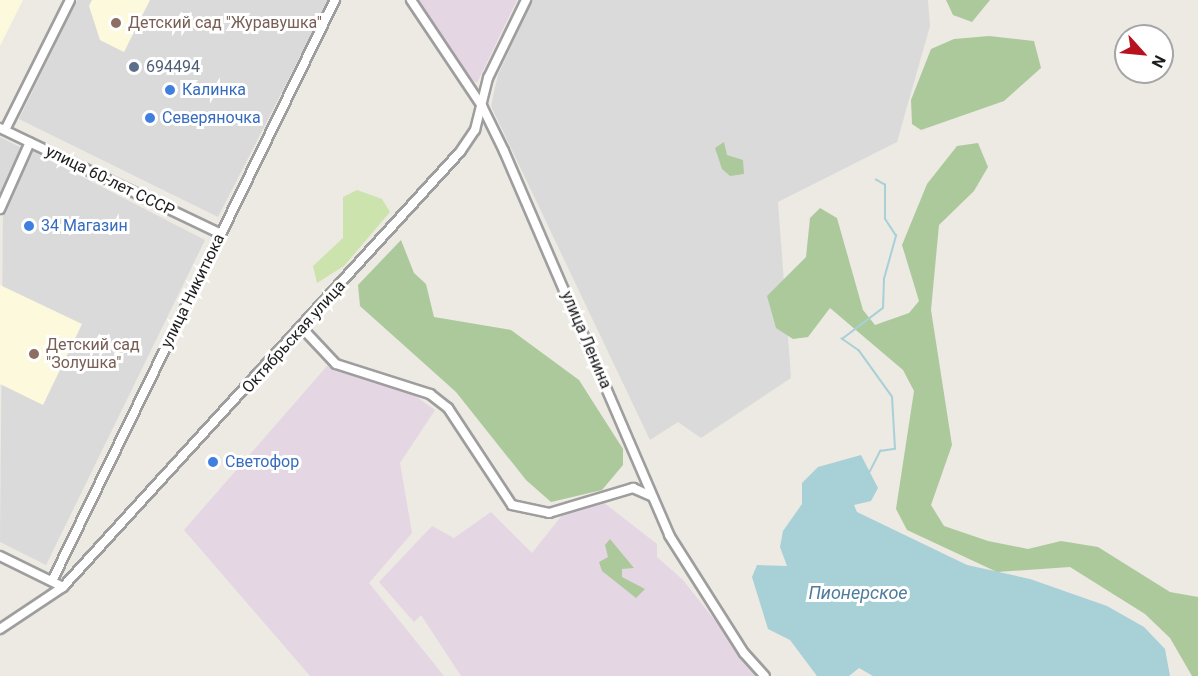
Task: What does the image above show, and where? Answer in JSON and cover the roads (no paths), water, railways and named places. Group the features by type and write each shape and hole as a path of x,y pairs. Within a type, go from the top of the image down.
{"street":[{"path":"3,129 70,0"},
{"name":"улица Никитюка","path":"52,581 335,0"},
{"name":"улица Ленина","path":"411,0 482,106 652,497 680,553 765,676"},
{"name":"Октябрьская улица","path":"0,629 63,587 303,328 460,152 482,106 488,78 526,0"},
{"name":"улица 60-лет СССР","path":"3,129 221,234"},
{"path":"0,209 30,142"},
{"path":"303,328 336,364 430,394 448,408 512,506 549,513 633,488 643,476"},
{"path":"633,488 652,497"},
{"path":"0,556 63,587"}],"water":[{"name":"Пионерское","path":"861,455 878,488 871,501 854,505 857,512 967,565 1030,579 1107,606 1144,627 1165,649 1170,676 873,676 859,668 849,676 817,676 790,640 768,629 752,577 757,565 787,566 780,547 783,531 802,504 802,483 818,467"}],"waterway":[{"path":"868,475 880,451 895,449 892,397 859,351 842,339 883,308 884,279 896,236 885,219 885,185 876,180"}],"place":[{"name":"Детский сад \"Журавушка\"","path":"116,23"},
{"name":"694494","path":"134,67"},
{"name":"Калинка","path":"170,90"},
{"name":"Северяночка","path":"150,118"},
{"name":"34 Магазин","path":"29,226"},
{"name":"Детский сад \"Золушка\"","path":"34,354"},
{"name":"Светофор","path":"213,462"}]}
